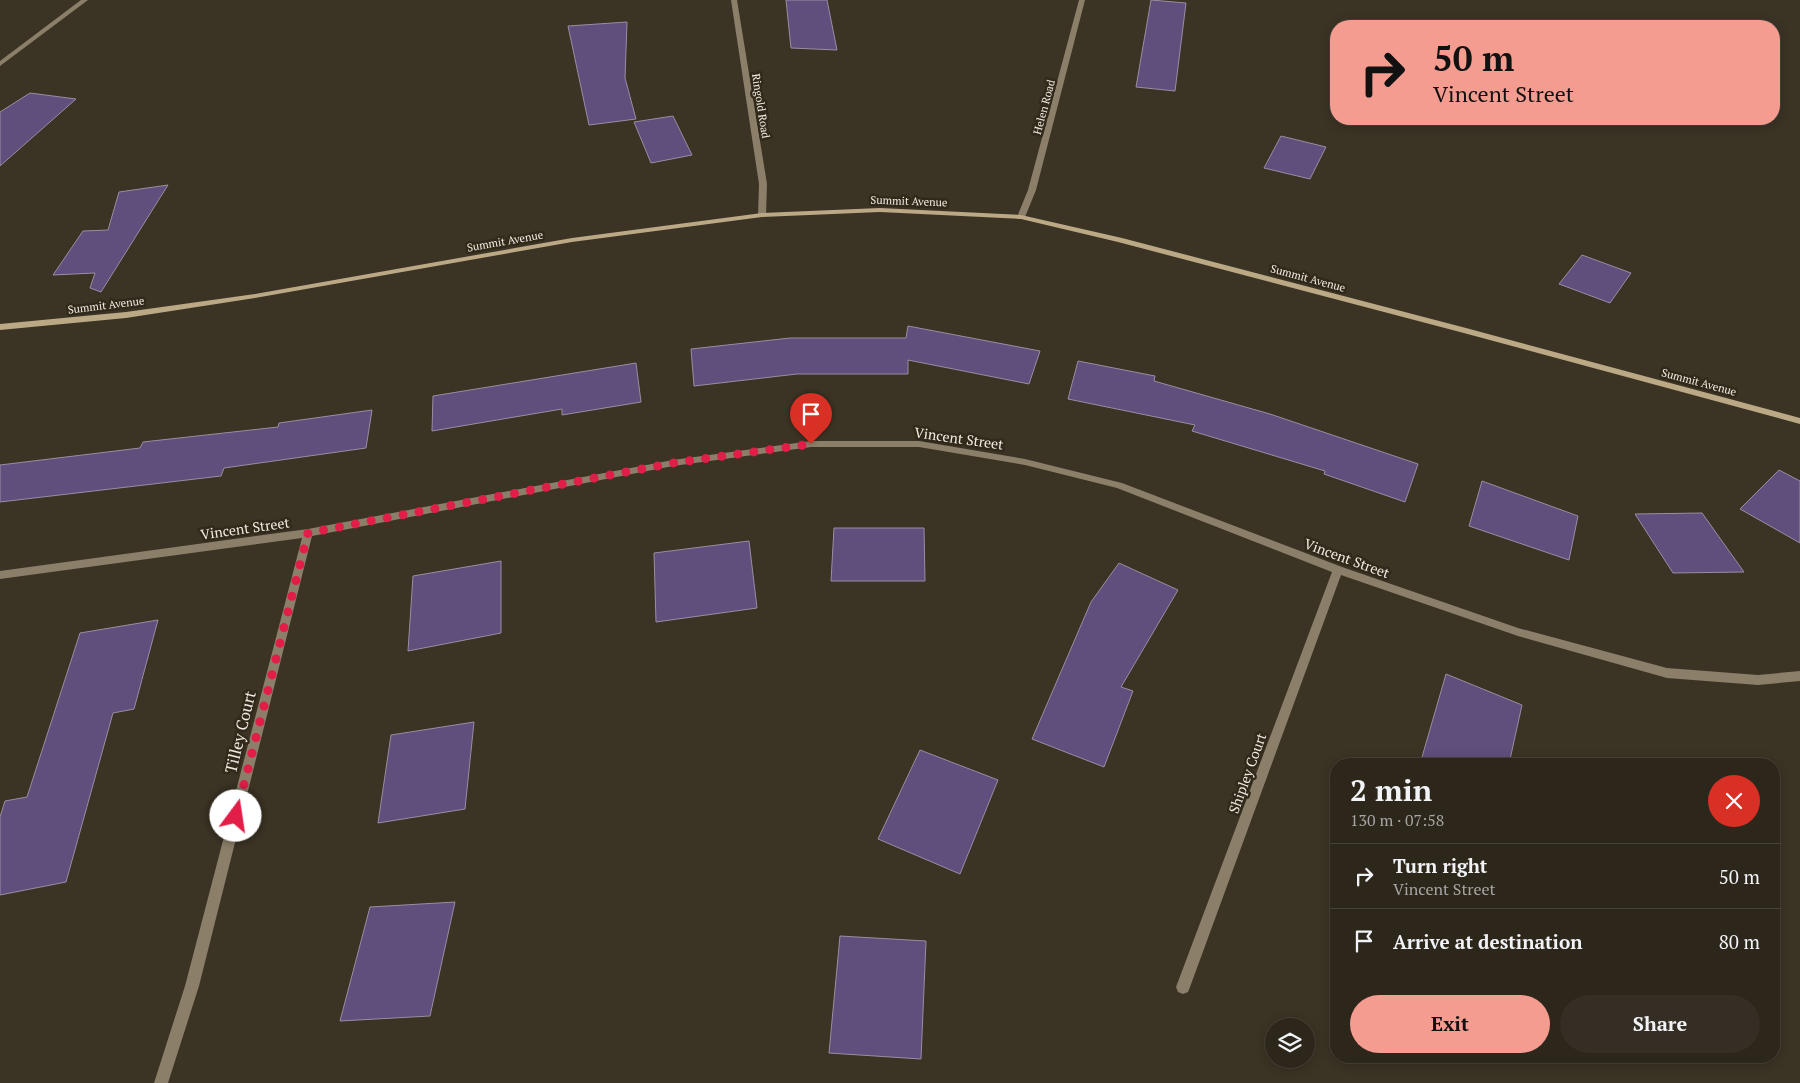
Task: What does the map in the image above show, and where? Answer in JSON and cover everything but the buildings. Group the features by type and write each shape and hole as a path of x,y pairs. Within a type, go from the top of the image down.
{"main road":[{"name":"Summit Avenue","path":"0,327 126,315 255,296 572,240 762,215 880,210 1021,217 1129,242 1800,421"}],"street":[{"path":"0,64 85,0"},
{"name":"Ringold Road","path":"734,0 764,184 762,215"},
{"name":"Helen Road","path":"1021,217 1032,190 1082,0"},
{"name":"Vincent Street","path":"0,574 308,533 673,463 811,444 919,444 1025,462 1119,485 1338,570 1518,632 1667,672 1758,680 1800,676"},
{"name":"Tilley Court","path":"160,1083 192,986 308,533"},
{"name":"Shipley Court","path":"1183,987 1338,570"}],"route":[{"path":"236,816 308,533 673,463 811,444"}]}
